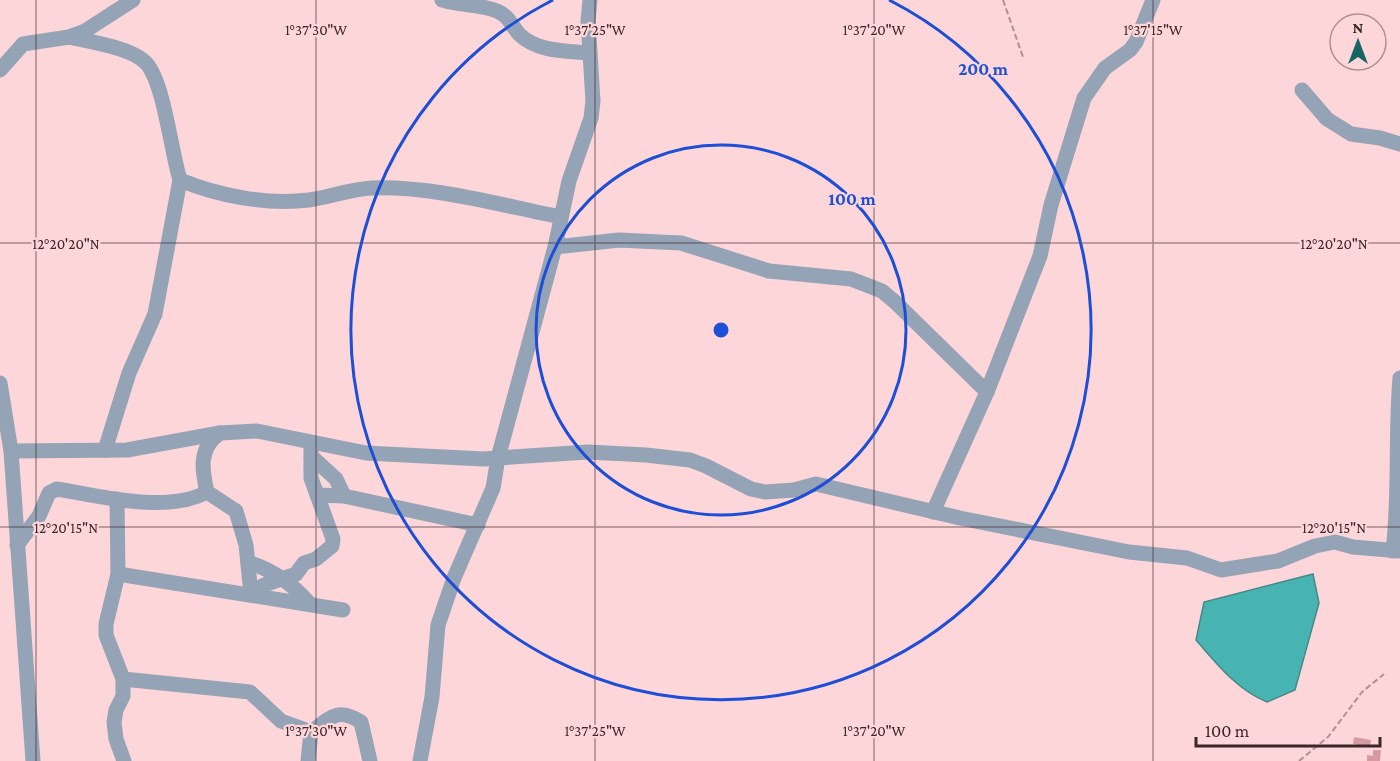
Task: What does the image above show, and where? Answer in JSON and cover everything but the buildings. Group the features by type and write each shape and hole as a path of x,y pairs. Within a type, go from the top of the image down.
{"street":[{"path":"0,70 23,44 69,38 85,31 133,0"},
{"path":"442,0 496,11 507,17 529,43 553,50 590,53"},
{"path":"420,761 432,697 438,626 454,578 493,488 498,458 555,247 569,181 591,118 593,101 590,0"},
{"path":"933,512 987,392 1040,256 1051,205 1084,98 1105,68 1130,50 1136,42 1152,0"},
{"path":"69,38 135,56 147,64 161,102 180,180 154,314 129,373 105,450"},
{"path":"1302,90 1326,119 1351,134 1380,138 1400,144"},
{"path":"180,180 211,192 284,201 317,199 371,188 426,191 561,217"},
{"path":"555,247 619,240 681,243 769,271 837,276 863,283 882,291 895,302 987,392"},
{"path":"11,452 127,450 220,433 257,431 311,450 498,458 588,453 668,458 706,466 751,489 781,492 816,484 933,512 1129,552 1187,558 1221,570 1278,561 1316,546 1335,542 1353,547 1396,551 1399,479 1397,414 1400,378"},
{"path":"0,383 11,452 33,761"},
{"path":"220,433 210,440 202,461 202,474 207,492 236,511 246,545 251,594"},
{"path":"251,594 264,585 287,579 296,574 304,563 315,559 332,546 333,539 311,478 311,450"},
{"path":"311,450 336,479 344,496"},
{"path":"17,545 39,516 49,493 57,489 117,499 171,502 195,499 207,492"},
{"path":"317,495 344,496 478,525"},
{"path":"117,499 118,574 106,624 106,635 123,679 123,696 114,722 118,757"},
{"path":"248,562 267,568 287,579 310,604"},
{"path":"118,574 343,610"},
{"path":"123,679 250,693 281,720 312,732"},
{"path":"308,761 312,732 337,714 347,713 361,722 370,761"}],"path":[{"path":"1004,0 1023,57"},
{"path":"1299,761 1328,737 1362,692 1384,674"}],"water":[{"path":"1313,574 1319,603 1295,690 1267,702 1246,691 1196,640 1204,602"}]}
